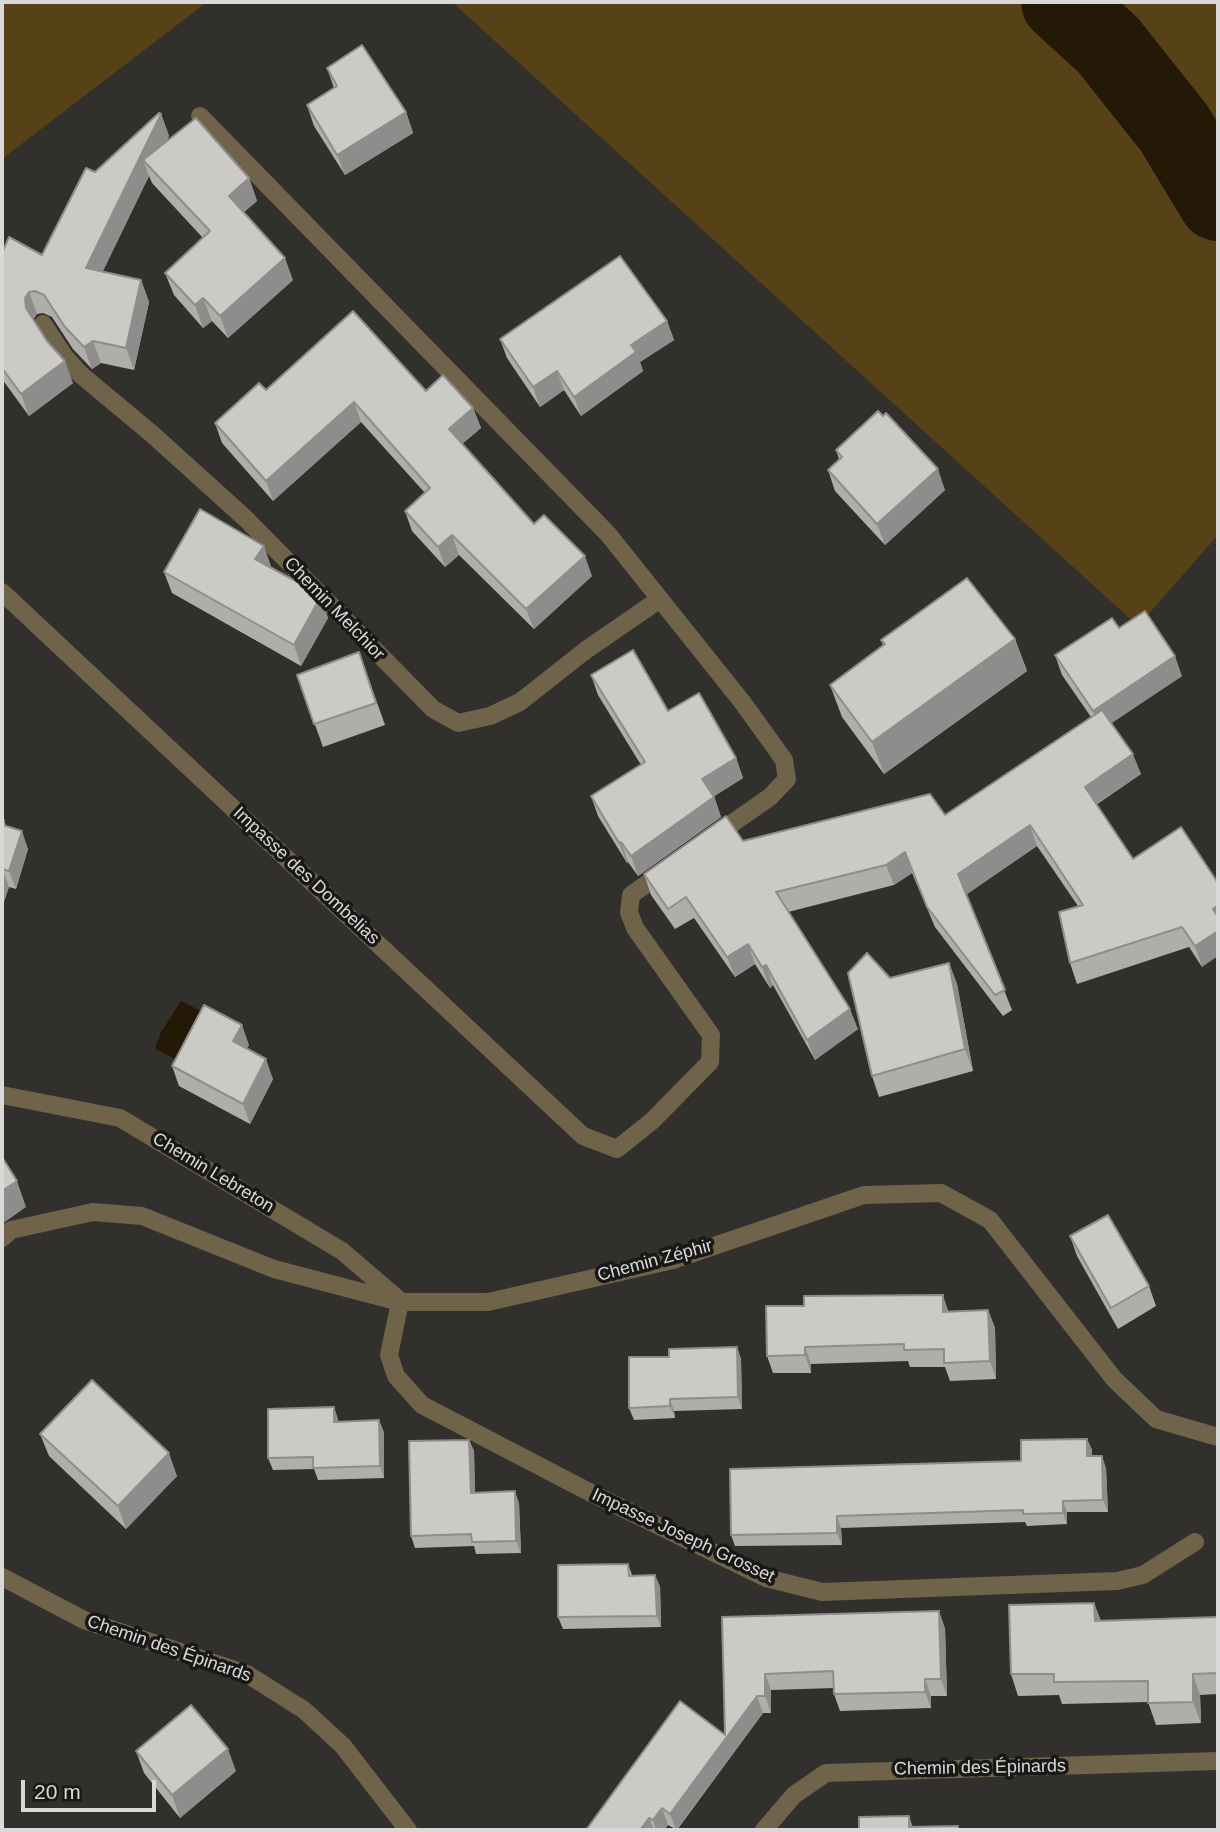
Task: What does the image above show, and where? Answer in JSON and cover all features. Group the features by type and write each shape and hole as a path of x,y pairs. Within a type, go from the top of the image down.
{"street":[{"path":"200,116 608,534 660,599"},
{"name":"Chemin Melchior","path":"43,324 64,356 80,374 152,434 246,519 433,709 458,723 490,716 520,702 586,650 660,599"},
{"name":"Impasse des Dombelias","path":"2,592 583,1136 617,1149 652,1121 710,1062 711,1035 635,928 629,912 631,895 770,797 788,779 784,760 743,703 660,599"},
{"name":"Chemin Lebreton","path":"2,1095 120,1118 342,1251 401,1302"},
{"name":"Chemin Zéphir","path":"2,1238 11,1230 93,1212 142,1216 274,1269 401,1302 488,1302 673,1260 864,1195 940,1193 990,1220 1114,1379 1156,1419 1218,1437"},
{"name":"Impasse Joseph Grosset","path":"401,1302 389,1355 396,1376 422,1405 593,1494 766,1577 822,1592 1118,1580 1143,1575 1195,1542"},
{"name":"Chemin des Épinards","path":"2,1577 84,1620 247,1674 304,1710 343,1746 408,1830"},
{"name":"Chemin des Épinards","path":"764,1830 794,1795 826,1773 1218,1761"}],"shaded area":[{"path":"2,2 207,2 2,159"},
{"path":"452,2 1218,2 1218,535 1138,626"},
{"path":"181,1001 201,1011 175,1059 155,1049 161,1032"}],"building":[{"path":"362,45 406,112 337,155 307,105 337,86 327,68"},
{"path":"161,114 86,268 141,280 126,348 93,341 84,347 65,327 44,295 35,291 29,292 25,298 26,308 47,341 65,361 21,394 2,368 2,253 9,237 42,255 86,168 95,172"},
{"path":"196,118 249,178 229,196 285,258 220,316 203,298 195,305 165,273 210,231 143,160"},
{"path":"620,256 667,321 631,345 636,352 574,397 557,371 533,387 500,339"},
{"path":"353,311 426,391 443,375 473,408 449,429 534,524 544,515 585,556 526,609 452,535 438,547 405,511 430,488 354,402 266,481 215,423 259,383 266,390"},
{"path":"878,411 883,416 886,413 938,469 877,524 828,470 842,457 836,450"},
{"path":"200,509 264,546 255,559 314,591 320,598 294,645 164,572"},
{"path":"967,578 1015,639 872,742 830,685 885,644 881,640"},
{"path":"1145,611 1175,656 1093,711 1055,655 1112,618 1119,628"},
{"path":"633,650 668,711 699,693 736,758 702,779 714,797 631,856 621,842 619,843 591,796 645,762 591,675"},
{"path":"359,652 376,703 314,724 297,675"},
{"path":"1102,710 1133,754 1085,787 1133,859 1181,827 1218,883 1218,905 1213,909 1218,917 1218,931 1195,946 1182,927 1070,963 1059,912 1083,905 1030,825 958,874 1005,990 995,995 927,907 905,852 886,865 776,892 850,1009 807,1040 766,965 762,967 748,944 727,957 686,897 668,909 644,874 726,816 743,841 930,794 945,815"},
{"path":"2,819 3,825 22,831 9,871 2,869"},
{"path":"867,953 890,978 949,963 965,1049 872,1076 848,973"},
{"path":"204,1005 242,1025 233,1041 266,1059 243,1104 172,1066"},
{"path":"2,1157 17,1181 2,1191"},
{"path":"1108,1215 1149,1286 1111,1308 1070,1236"},
{"path":"943,1295 943,1312 988,1310 990,1361 944,1363 944,1349 904,1350 904,1344 805,1347 805,1355 767,1356 766,1306 804,1306 804,1296"},
{"path":"737,1347 738,1397 670,1399 670,1406 629,1408 629,1357 669,1357 669,1349"},
{"path":"92,1380 169,1453 118,1506 40,1434"},
{"path":"334,1407 334,1422 379,1420 380,1466 313,1468 313,1457 268,1458 268,1409"},
{"path":"1087,1439 1087,1456 1102,1456 1103,1500 1063,1501 1063,1513 1023,1514 1023,1510 837,1516 837,1533 731,1535 730,1469 1021,1461 1021,1440"},
{"path":"469,1440 471,1493 515,1491 516,1541 472,1542 471,1534 411,1536 409,1441"},
{"path":"628,1564 629,1576 655,1575 657,1616 558,1617 558,1565"},
{"path":"1094,1603 1095,1621 1218,1617 1218,1673 1193,1674 1193,1702 1148,1703 1148,1681 1054,1682 1054,1674 1011,1674 1009,1605"},
{"path":"939,1611 941,1679 925,1679 925,1692 834,1694 833,1671 765,1674 765,1696 757,1696 670,1814 662,1808 653,1820 649,1818 640,1830 586,1830 680,1701 725,1735 722,1617"},
{"path":"191,1705 228,1749 172,1795 136,1751"},
{"path":"909,1816 909,1827 958,1826 958,1830 859,1830 859,1817"}],"waterway":[{"path":"1061,2 1108,45 1174,128 1218,201"}]}
